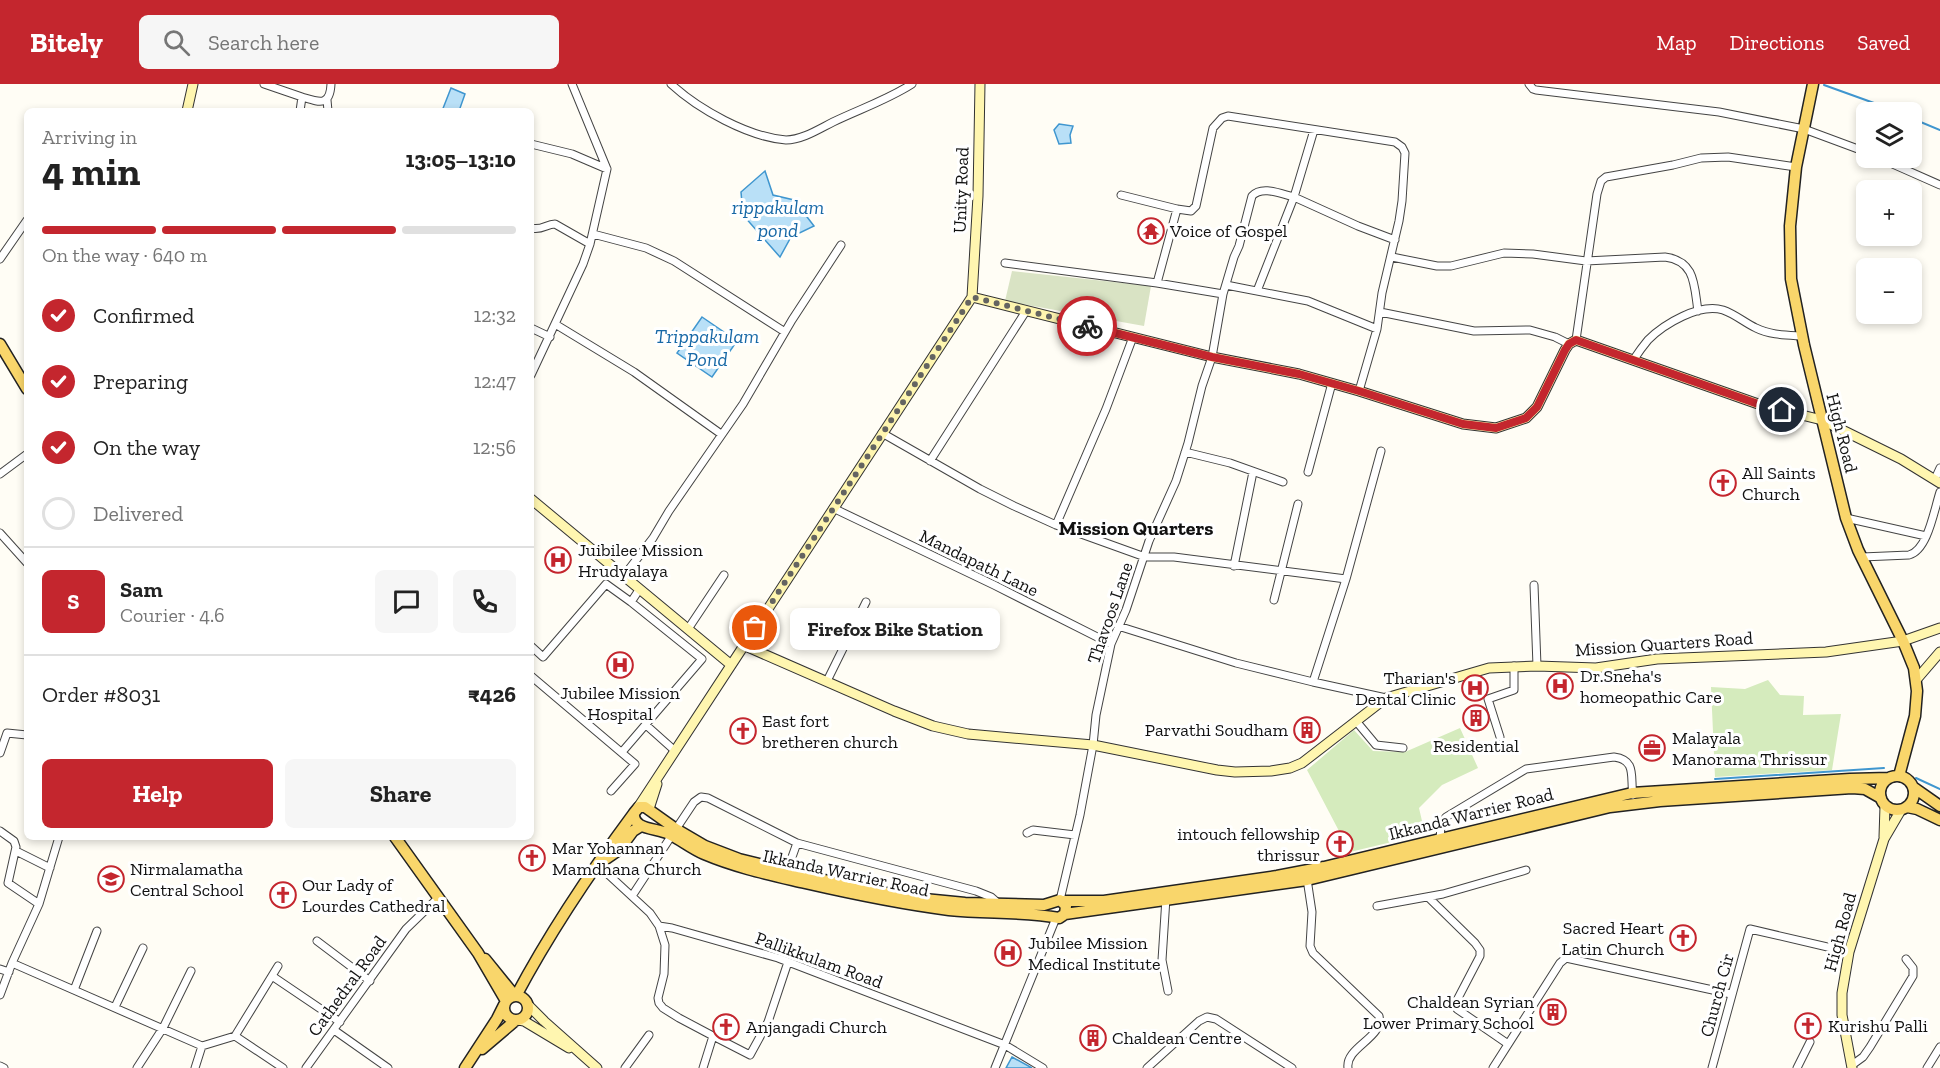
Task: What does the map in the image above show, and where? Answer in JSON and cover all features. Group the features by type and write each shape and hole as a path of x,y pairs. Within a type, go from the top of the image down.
{"main road":[{"name":"High Road","path":"1813,84 1796,167 1790,226 1791,279 1802,336 1846,518 1914,668 1915,716 1894,777"},
{"path":"0,344 24,384"},
{"path":"1940,806 1913,787 1908,780 1894,777 1882,784 1883,802 1894,810 1917,809 1940,820"},
{"name":"Ikkanda Warrier Road","path":"1306,875 1440,839 1634,798 1894,777"},
{"path":"1904,809 1914,798 1913,787"},
{"name":"Ikkanda Warrier Road","path":"650,809 701,853 738,867 914,906 964,911 1058,909 1306,875 1610,807 1634,798 1852,788 1865,789 1883,802"},
{"path":"517,1020 507,1015 536,958 598,865 635,811 642,807 650,809 653,819 650,824 633,831 619,850 598,865"},
{"path":"635,811 635,822 642,826"},
{"name":"Ikkanda Warrier Road","path":"642,826 674,832 739,859 857,888 914,898 1058,909"},
{"path":"397,840 478,953 527,1012 475,1055"},
{"path":"465,1068 497,1019 516,1000"}],"street":[{"path":"188,108 193,84"},
{"path":"264,84 320,102 327,100"},
{"path":"328,108 327,100 332,84"},
{"path":"534,369 590,244 607,169 572,84"},
{"path":"671,84 681,94 708,111 738,126 766,136 788,140 811,133 888,99 912,84"},
{"name":"Unity Road","path":"972,297 978,196 980,84"},
{"path":"1529,84 1533,90 1719,112 1804,129 1856,148"},
{"path":"300,108 302,97"},
{"path":"1121,195 1191,211 1196,206 1213,128 1222,118 1228,116 1395,142 1402,147 1405,153 1402,201 1392,257 1382,293 1377,329 1359,391"},
{"path":"1257,291 1294,196 1314,130"},
{"path":"534,145 572,154 607,169"},
{"path":"635,811 972,297 1212,357 1299,374 1463,424 1496,428 1526,418 1537,407 1573,342 1601,181 1606,177 1701,158 1728,157 1796,167"},
{"path":"1902,168 1940,185"},
{"name":"Thavoos Lane","path":"995,1068 1058,909 1093,745 1096,715 1111,644 1185,452 1212,357 1223,294 1252,196 1256,191 1261,190 1294,196 1358,226 1395,240"},
{"path":"1157,283 1177,209"},
{"path":"534,229 541,230 555,224 590,244"},
{"path":"0,259 24,225"},
{"path":"593,234 646,248 674,261 785,332"},
{"path":"623,577 653,538 743,404 785,332 841,245"},
{"path":"1392,257 1437,266 1459,264 1504,253 1533,254 1586,261 1665,256 1676,258 1684,263 1691,274 1698,311"},
{"path":"1005,263 1223,294"},
{"path":"1226,285 1308,301 1377,329"},
{"path":"1634,359 1648,340 1660,330 1698,311 1712,308 1725,310 1758,329 1775,334 1802,336"},
{"path":"930,461 1026,311"},
{"path":"1380,312 1474,332 1530,330 1634,359 1761,405 1822,420 1901,459 1937,481 1940,468"},
{"path":"555,324 617,361 721,434"},
{"path":"534,329 550,337"},
{"path":"1056,525 1113,392 1133,337"},
{"path":"1308,472 1332,383"},
{"path":"882,433 980,489 1056,525 1145,557 1174,557 1346,579"},
{"path":"1313,682 1346,579 1382,451"},
{"path":"1185,452 1230,463 1283,482"},
{"path":"0,474 24,456"},
{"path":"1234,566 1253,472"},
{"path":"1862,557 1916,553 1926,536 1940,492"},
{"path":"534,502 730,664"},
{"path":"1274,600 1298,504"},
{"name":"Mandapath Lane","path":"833,508 1111,644"},
{"path":"1846,518 1926,536"},
{"path":"0,533 24,560"},
{"path":"688,629 724,575"},
{"path":"534,649 543,657 606,584 702,659 622,752"},
{"path":"1534,585 1537,666"},
{"path":"631,602 639,590"},
{"path":"827,681 866,602"},
{"path":"1118,626 1236,663 1386,698"},
{"name":"Mission Quarters Road","path":"743,645 933,726 968,735 1093,745 1217,770 1254,773 1290,768 1302,763 1386,698 1489,668 1611,667 1657,659 1826,652 1903,641 1940,628"},
{"path":"1916,680 1940,652"},
{"path":"1500,737 1488,699 1514,690 1514,666"},
{"path":"534,679 635,764 611,791"},
{"path":"1356,721 1376,745 1402,748"},
{"path":"646,725 674,750"},
{"path":"1,748 8,733 24,735"},
{"path":"1440,839 1441,826 1446,817 1526,769 1614,757 1623,759 1631,766 1634,798"},
{"path":"650,809 660,773"},
{"path":"632,896 694,802 701,797 797,843 976,891 991,897 999,904"},
{"path":"1883,802 1884,839"},
{"name":"High Road","path":"1852,1067 1842,1015 1842,993 1849,952 1884,839 1904,809"},
{"path":"1027,833 1033,830 1075,835"},
{"path":"0,831 14,841 16,851 8,883 39,904"},
{"path":"0,995 39,904 58,840"},
{"path":"787,872 797,843"},
{"path":"16,851 50,868"},
{"path":"598,865 650,913 659,926 665,945 659,1003 679,1018 750,1055 768,1022 788,962"},
{"path":"1377,906 1428,897 1526,870"},
{"path":"1306,875 1312,912 1310,946 1313,952 1379,1016 1378,1028 1350,1057 1348,1068"},
{"path":"1166,896 1162,960 1168,991"},
{"name":"Cathedral Road","path":"306,1068 406,929 439,897"},
{"path":"1428,897 1480,950 1480,956 1456,1002 1457,1009 1508,1044"},
{"name":"Pallikkulam Road","path":"659,926 788,962 1005,1045 1043,1068"},
{"name":"Church Cir","path":"1712,1068 1750,929 1849,952"},
{"path":"74,990 97,931"},
{"path":"317,941 370,981"},
{"path":"115,1007 143,948"},
{"path":"1493,1068 1560,963 1566,958 1731,994"},
{"path":"1852,1067 1870,1047 1913,976 1913,968 1906,959"},
{"path":"12,963 202,1046 235,1036 278,966"},
{"path":"0,969 9,972"},
{"path":"137,1068 164,1028 191,971"},
{"path":"272,976 340,1022"},
{"path":"516,1000 597,1068"},
{"path":"1147,1068 1198,1021 1207,1017 1216,1020 1292,1068"},
{"path":"517,1020 524,1021 556,1041 580,1052"},
{"path":"334,1030 388,1068"},
{"path":"625,1068 649,1035"},
{"path":"235,1036 283,1068"},
{"path":"703,1068 713,1036"},
{"path":"1797,1068 1810,1042"},
{"path":"195,1068 202,1046"},
{"path":"1927,1068 1940,1047"},
{"path":"0,1066 4,1068"}],"green space":[{"path":"1012,271 1151,286 1144,326 1005,301"},
{"path":"1768,680 1780,695 1804,696 1803,715 1841,714 1832,770 1715,777 1711,687 1745,689"},
{"path":"1460,728 1478,768 1442,785 1419,808 1425,834 1350,852 1307,770 1354,730 1373,751 1405,752"}],"water":[{"path":"451,88 465,94 460,108 443,108"},
{"path":"1059,124 1073,126 1070,135 1071,143 1059,144 1054,130"},
{"name":"rippakulam pond","path":"765,171 773,195 794,200 814,226 791,237 780,257 743,215 741,192"},
{"name":"Trippakulam Pond","path":"702,317 737,341 712,377 677,353"},
{"path":"1012,1057 1032,1068 1006,1068"}],"waterway":[{"path":"1824,85 1871,102"},
{"path":"1922,123 1940,130"},
{"path":"1715,779 1884,768"},
{"path":"1916,778 1940,789"}],"way so far":[{"path":"755,628 972,297 1087,326"}],"place":[{"name":"Voice of Gospel","path":"1151,231"},
{"name":"All Saints Church","path":"1723,483"},
{"name":"Juibilee Mission Hrudyalaya","path":"558,560"},
{"name":"Firefox Bike Station","path":"755,628"},
{"name":"Jubilee Mission Hospital","path":"620,665"},
{"name":"Dr.Sneha's homeopathic Care","path":"1560,686"},
{"name":"Tharian's Dental Clinic","path":"1475,688"},
{"name":"Residential","path":"1476,718"},
{"name":"Parvathi Soudham","path":"1307,730"},
{"name":"East fort bretheren church","path":"743,731"},
{"name":"Malayala Manorama Thrissur","path":"1652,748"},
{"name":"intouch fellowship thrissur","path":"1340,844"},
{"name":"Mar Yohannan Mamdhana Church","path":"532,858"},
{"name":"Nirmalamatha Central School","path":"111,879"},
{"name":"Our Lady of Lourdes Cathedral","path":"283,895"},
{"name":"Sacred Heart Latin Church","path":"1683,938"},
{"name":"Jubilee Mission Medical Institute","path":"1008,953"},
{"name":"Chaldean Syrian Lower Primary School","path":"1553,1012"},
{"name":"Kurishu Palli","path":"1808,1026"},
{"name":"Anjangadi Church","path":"726,1027"},
{"name":"Chaldean Centre","path":"1093,1038"}],"district":[{"name":"Mission Quarters","path":"1136,528"}],"route":[{"path":"1087,326 1212,357 1299,374 1463,424 1496,428 1526,418 1537,407 1548,389 1565,350 1576,340 1761,405 1782,410"}]}
